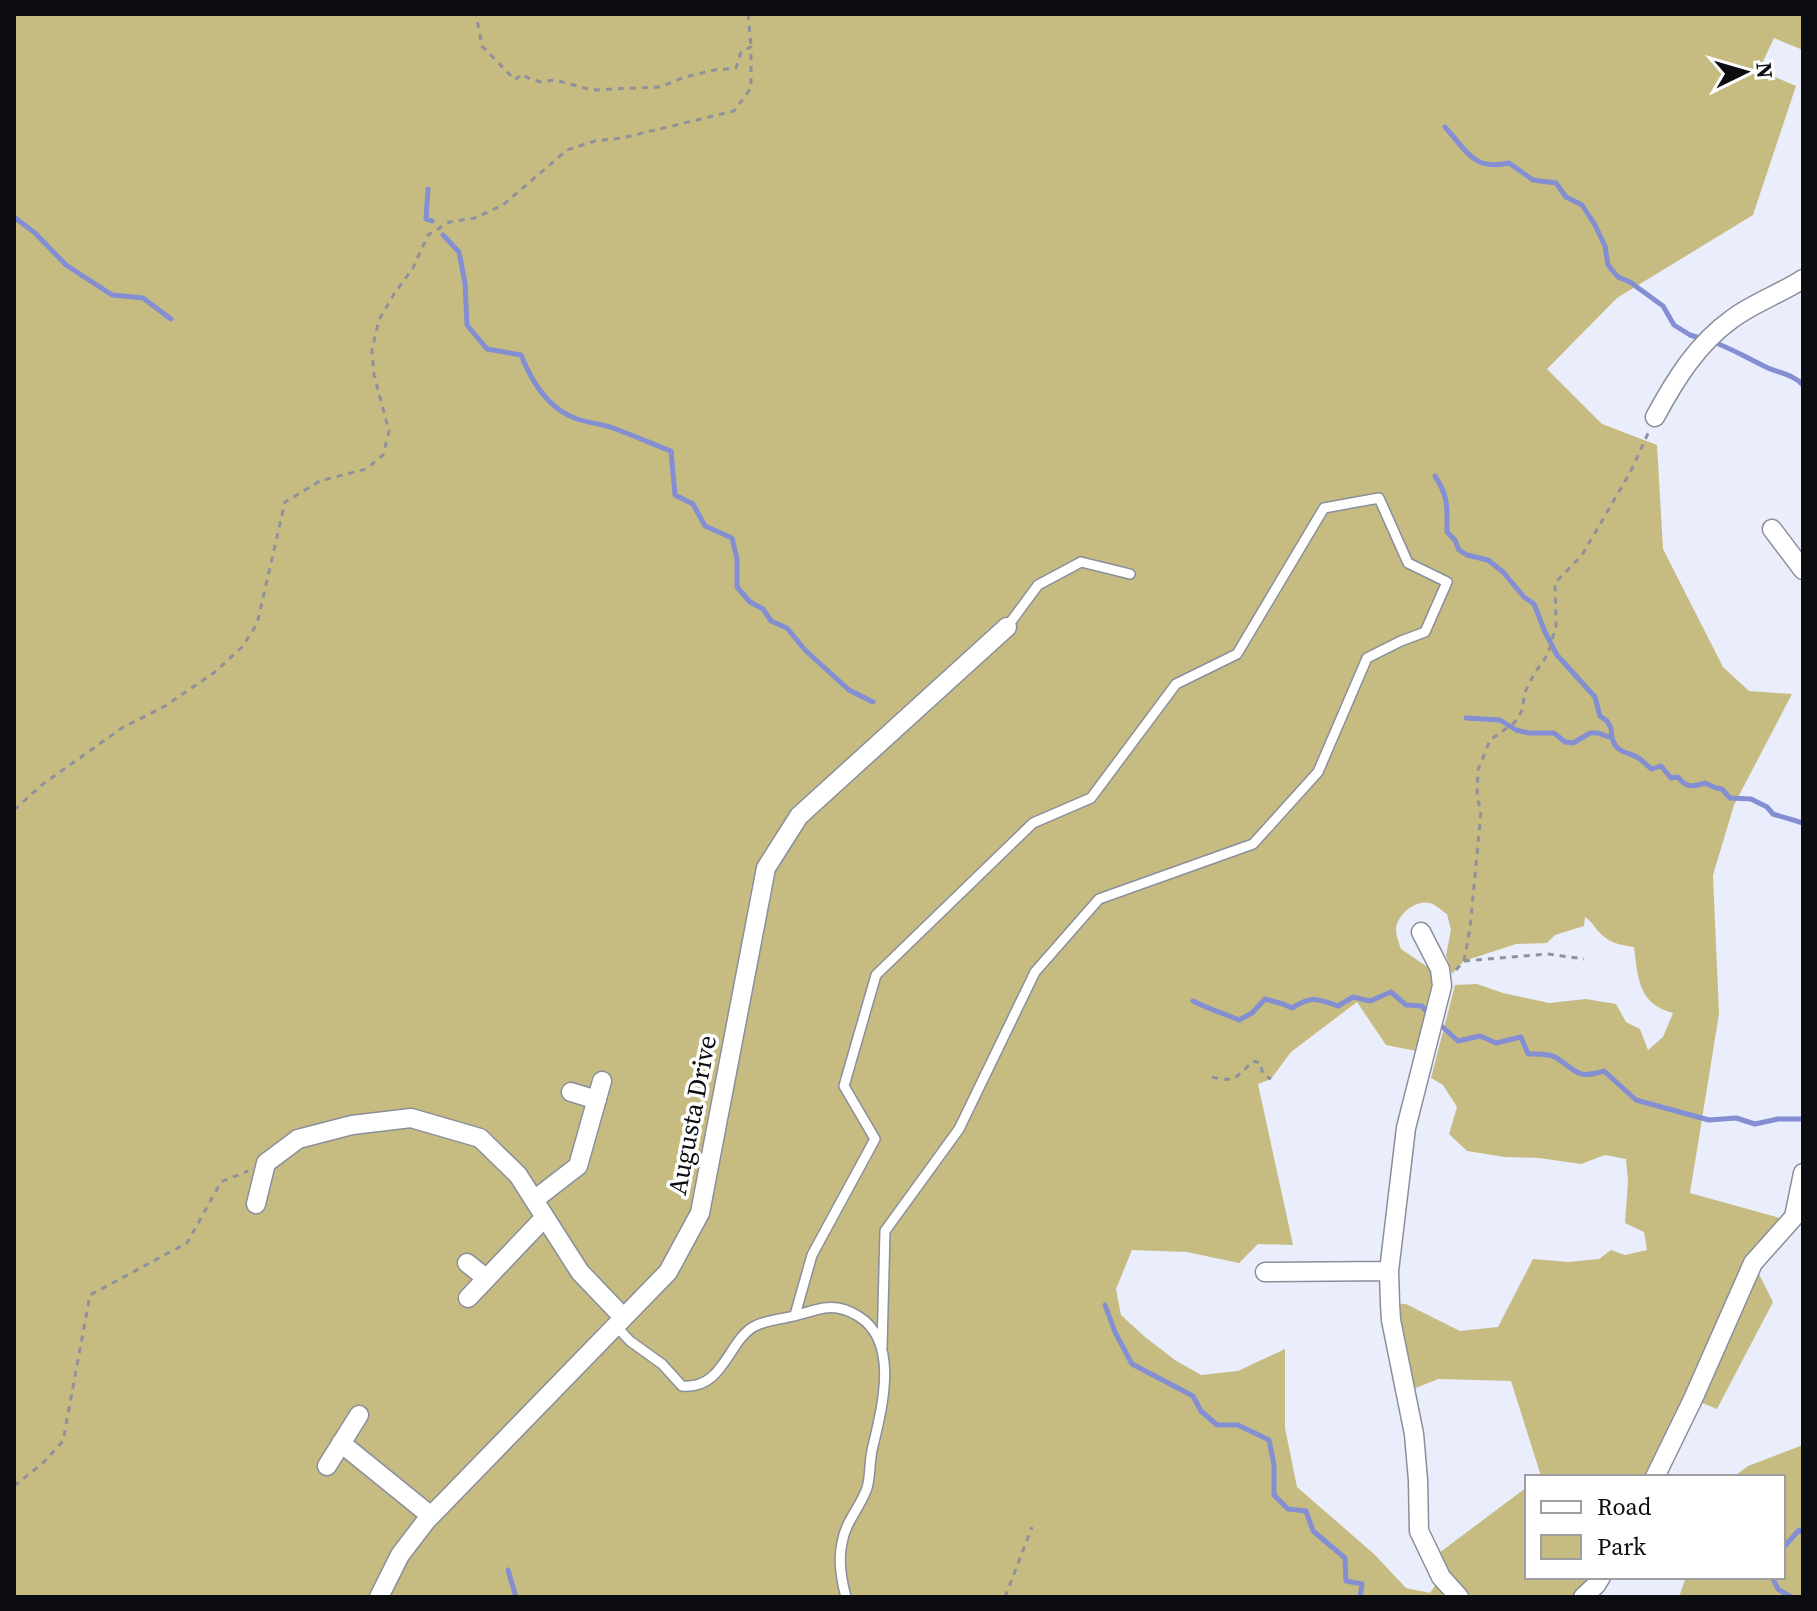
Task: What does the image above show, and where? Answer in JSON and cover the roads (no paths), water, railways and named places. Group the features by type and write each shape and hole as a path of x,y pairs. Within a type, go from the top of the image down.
{"street":[{"path":"1655,417 1674,381 1700,346 1733,318 1803,279"},
{"path":"1772,529 1803,570"},
{"name":"Augusta Drive","path":"379,1597 400,1555 431,1516 668,1272 700,1213 766,868 799,816 1007,627"},
{"path":"1421,932 1440,969 1440,988 1406,1128 1389,1271 1391,1320 1414,1434 1419,1531 1441,1577 1459,1597"},
{"path":"534,1200 578,1166 602,1081"},
{"path":"571,1092 597,1100"},
{"path":"256,1204 266,1163 298,1139 352,1125 411,1118 480,1138 518,1175 580,1272 619,1321"},
{"path":"1656,1475 1753,1263 1794,1217 1803,1173"},
{"path":"468,1298 545,1217"},
{"path":"467,1263 486,1278"},
{"path":"1265,1272 1389,1271"},
{"path":"327,1466 359,1415"},
{"path":"341,1443 431,1516"},
{"path":"1583,1597 1600,1579"}],"lane":[{"path":"795,1315 812,1255 875,1139 844,1086 876,975 1033,823 1091,798 1176,684 1237,654 1324,508 1379,498 1408,563 1447,582 1425,632 1367,658 1318,772 1253,844 1099,899 1035,972 959,1129 885,1231 882,1348 885,1387 872,1448 870,1478 841,1544 840,1562 846,1597"},
{"path":"1007,627 1038,585 1081,562 1130,574"},
{"path":"619,1321 630,1341 662,1364 682,1386 693,1387 718,1371 752,1327 812,1310 831,1307 845,1309 867,1322 882,1348"}],"waterway":[{"path":"1445,127 1465,151 1479,161 1497,165 1509,163 1533,180 1556,183 1566,197 1582,205 1605,246 1608,265 1618,277 1663,306 1674,325 1703,339"},
{"path":"428,189 426,219 432,221"},
{"path":"14,217 35,233 66,265 112,295 143,298 171,319"},
{"path":"443,235 459,252 465,283 467,325 487,349 521,355 542,393 567,414 671,451 675,495 693,504 705,526 732,538 737,559 737,587 750,602 763,609 771,621 787,628 805,650 849,690 873,702"},
{"path":"1713,342 1803,385"},
{"path":"1435,476 1445,497 1447,532 1459,550 1488,560 1534,604 1557,655 1595,697 1600,716 1611,728 1612,738"},
{"path":"1466,718 1500,720 1516,730 1554,733 1565,742 1573,743 1590,733 1598,733 1612,738 1620,750 1636,756 1652,769 1661,766 1671,778 1678,777 1690,786 1705,783 1722,789 1730,798 1751,799 1767,807 1773,814 1803,823"},
{"path":"1193,1001 1239,1020 1252,1013 1265,999 1292,1008 1315,1000 1338,1006 1353,997 1370,1001 1391,992 1406,1005 1422,1006 1429,1015"},
{"path":"1436,1021 1458,1041 1480,1036 1496,1043 1521,1037 1528,1054 1552,1056 1582,1074 1604,1071 1636,1100 1709,1120 1736,1118 1755,1124 1778,1119 1802,1119"},
{"path":"1105,1305 1132,1364 1193,1396 1201,1411 1217,1425 1238,1425 1269,1440 1274,1465 1274,1495 1288,1509 1306,1511 1313,1531 1345,1558 1346,1581 1362,1584 1360,1597"},
{"path":"1785,1546 1799,1530 1803,1533"},
{"path":"508,1570 516,1597"},
{"path":"1773,1579 1778,1589 1791,1597"}]}
